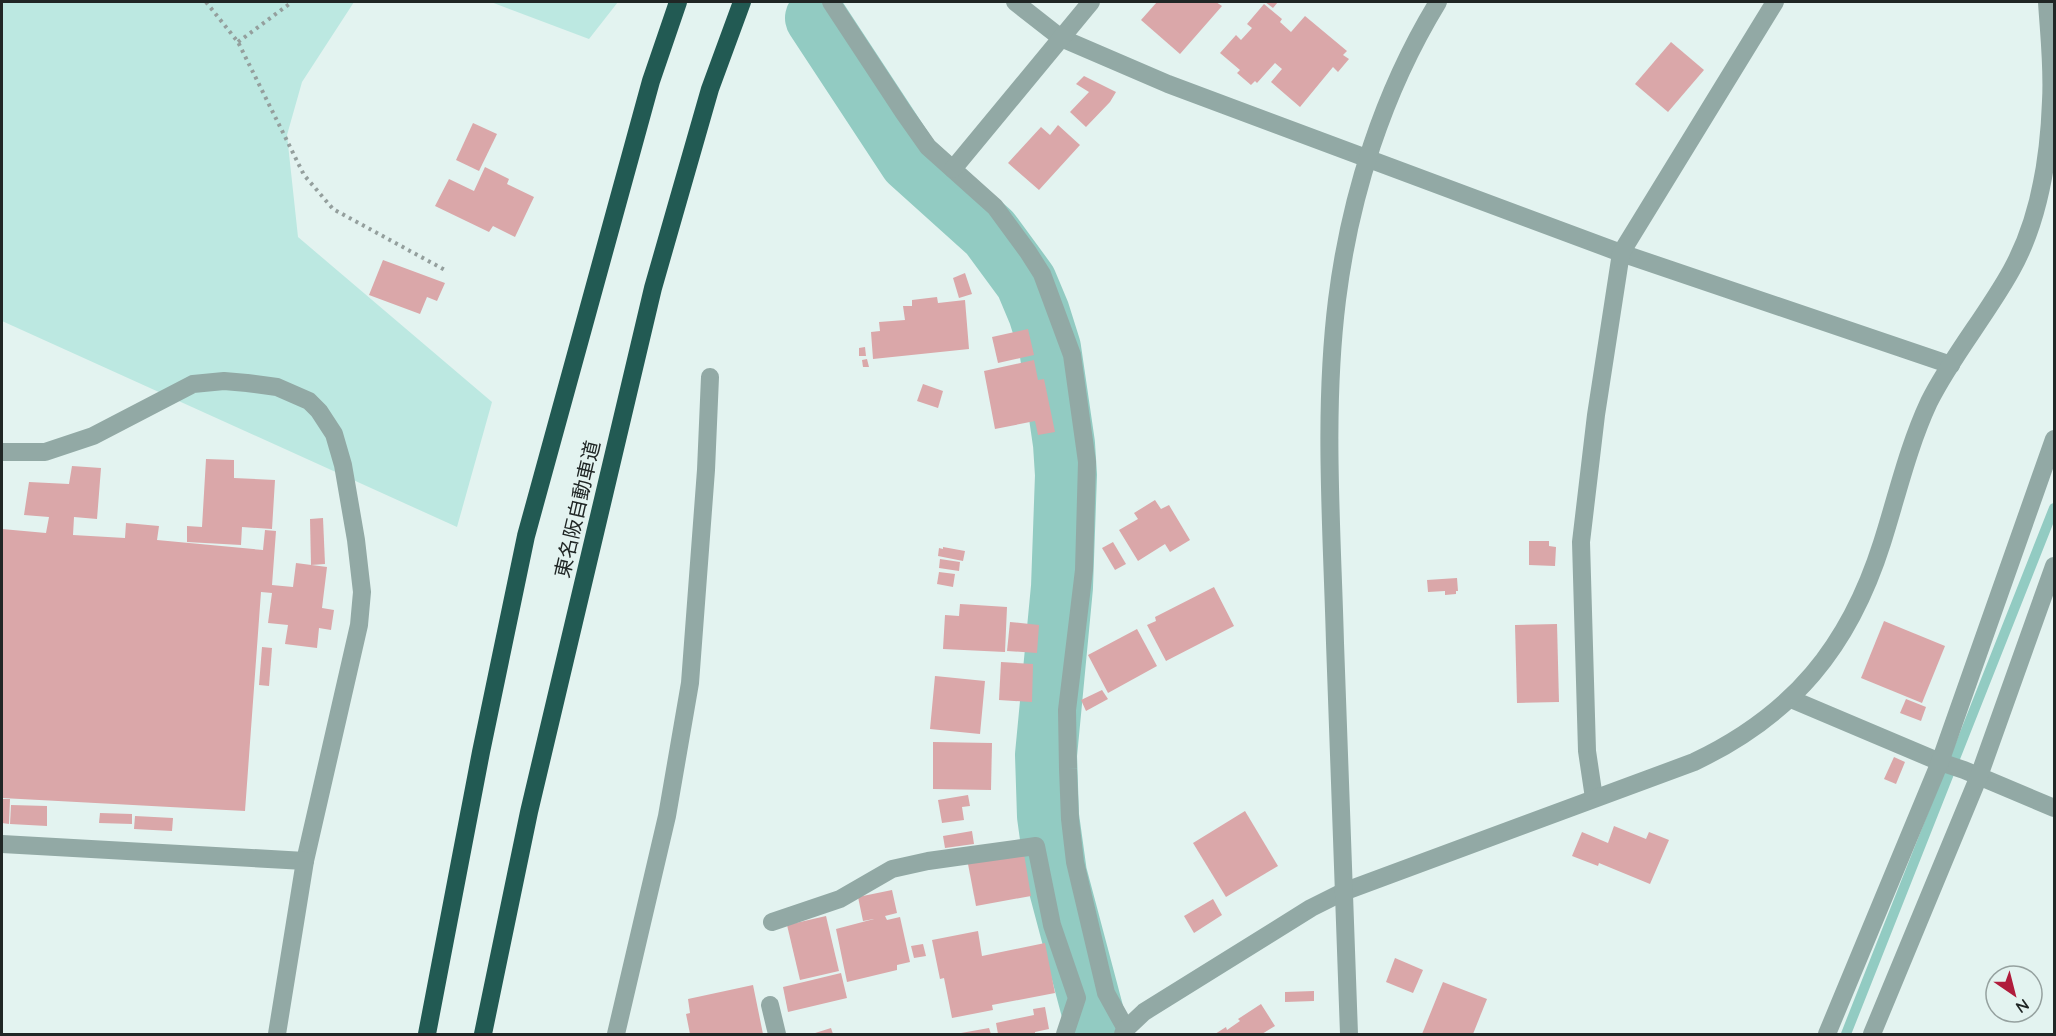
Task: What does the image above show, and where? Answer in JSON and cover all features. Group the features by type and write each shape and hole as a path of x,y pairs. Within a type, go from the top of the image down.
{"highway":[{"name":"東名阪自動車道","path":"427,1035 481,752 526,536 651,81 678,2"},
{"name":"東名阪自動車道","path":"483,1035 529,812 653,288 710,89 742,2"}],"street":[{"path":"831,2 928,147 994,207 1042,274 1072,355 1087,462 1084,570 1067,710 1070,819 1075,862 1106,993 1125,1032 1144,1012 1311,908 1343,892 1694,762 1724,748 1791,699 1827,657 1858,604 1881,546 1902,472 1929,402 2010,272 2022,248 2038,196 2045,159 2051,101 2047,2"},
{"path":"1015,2 1061,38 1168,84 1621,253 1951,365"},
{"path":"953,169 1091,2"},
{"path":"1349,1035 1329,459 1336,302 1342,262 1366,159 1399,76 1438,2"},
{"path":"1594,798 1587,751 1581,542 1596,415 1621,253 1775,2"},
{"path":"616,1035 667,816 690,682 706,470 710,377"},
{"path":"2,453 45,452 64,447 93,436 178,390 207,382 247,383 277,387 309,401 327,421 334,434 343,465 356,540 362,592 359,625 305,861 277,1035"},
{"path":"1827,1035 1943,763 2055,439"},
{"path":"1872,1035 1972,773 2055,566"},
{"path":"1791,699 2055,808"},
{"path":"2,844 305,861"},
{"path":"772,922 840,898 892,869 928,861 1035,846 1052,925 1077,998 1065,1035"},
{"path":"770,1005 777,1035"}],"path":[{"path":"206,2 238,42 304,175 333,209 445,270"},
{"path":"238,42 292,2"}],"shaded area":[{"path":"2,2 354,2 302,82 287,135 298,237 492,402 457,527 2,321"},
{"path":"491,2 618,2 589,39"}],"building":[{"path":"1157,2 1216,2 1222,6 1180,54 1141,20"},
{"path":"1265,2 1278,2 1273,8"},
{"path":"1264,4 1282,19 1280,22 1291,32 1305,16 1347,51 1343,55 1349,59 1338,72 1333,67 1300,107 1271,82 1282,69 1275,63 1257,83 1255,81 1251,85 1237,73 1240,70 1220,53 1236,35 1241,40 1252,28 1247,24"},
{"path":"1671,42 1704,70 1668,112 1635,84"},
{"path":"1084,76 1116,92 1110,102 1086,127 1070,112 1089,92 1076,84"},
{"path":"473,123 497,134 479,171 456,160"},
{"path":"1058,125 1080,145 1039,190 1008,163 1041,127 1050,135"},
{"path":"485,167 509,179 507,184 534,197 515,237 493,226 489,232 435,206 449,179 474,191"},
{"path":"383,260 445,283 437,301 427,297 420,314 369,295"},
{"path":"965,273 972,294 959,298 953,278"},
{"path":"937,297 938,303 965,300 969,349 873,359 871,332 880,331 879,322 905,320 903,306 912,306 912,300"},
{"path":"1028,329 1034,355 998,363 992,337"},
{"path":"865,347 866,356 859,356 859,348"},
{"path":"867,359 869,367 863,367 862,360"},
{"path":"1034,360 1038,380 1044,379 1055,432 1038,435 1035,421 995,429 984,371"},
{"path":"923,384 943,391 938,408 917,401"},
{"path":"206,459 234,460 234,478 275,480 272,529 242,527 241,545 187,542 187,526 202,527"},
{"path":"72,466 101,468 97,519 74,517 73,535 125,538 126,523 159,526 157,540 263,550 265,530 276,531 272,585 293,587 296,563 327,567 322,608 334,610 331,630 319,628 317,648 285,644 288,625 268,623 272,593 261,592 245,811 2,798 2,529 46,533 49,517 24,515 29,482 69,484"},
{"path":"1155,500 1161,509 1169,505 1190,540 1170,552 1165,544 1138,561 1119,530 1138,519 1134,513"},
{"path":"323,518 325,564 311,565 310,519"},
{"path":"1529,541 1549,541 1549,546 1556,547 1555,566 1529,565"},
{"path":"1113,542 1126,564 1115,570 1102,548"},
{"path":"943,547 965,551 963,561 938,556 939,548 943,549"},
{"path":"940,559 960,562 959,571 939,568"},
{"path":"939,572 955,574 953,587 937,584"},
{"path":"1457,578 1458,591 1456,594 1445,595 1445,591 1428,592 1427,580"},
{"path":"1214,587 1234,626 1166,661 1147,625 1156,621 1155,617"},
{"path":"960,604 1007,607 1005,652 943,649 945,615 959,616"},
{"path":"1884,621 1945,646 1922,703 1861,678"},
{"path":"1010,622 1039,625 1037,653 1007,651"},
{"path":"1557,624 1559,702 1517,703 1515,625"},
{"path":"1137,629 1157,666 1108,693 1088,655"},
{"path":"262,647 272,648 269,686 259,685"},
{"path":"1001,662 1033,664 1032,702 999,700"},
{"path":"935,676 985,681 980,734 930,729"},
{"path":"1102,690 1108,699 1086,711 1081,700"},
{"path":"1906,699 1926,707 1921,721 1900,713"},
{"path":"933,742 992,743 991,790 933,789"},
{"path":"1894,757 1905,762 1896,784 1884,779"},
{"path":"968,795 970,806 962,807 964,820 942,823 938,800"},
{"path":"2,799 10,799 9,824 2,823"},
{"path":"11,805 47,806 47,826 10,824"},
{"path":"1245,811 1278,866 1226,897 1193,843"},
{"path":"100,813 132,814 132,824 99,823"},
{"path":"135,816 173,818 172,831 134,829"},
{"path":"1614,826 1646,839 1649,832 1669,840 1650,884 1599,863 1598,866 1572,856 1582,832 1608,843"},
{"path":"972,831 974,844 945,848 943,836"},
{"path":"1024,854 1031,896 976,906 968,864"},
{"path":"892,890 897,913 885,916 887,920 900,917 910,962 897,965 897,970 847,982 836,929 874,919 863,921 858,897"},
{"path":"1213,899 1222,915 1194,933 1184,916"},
{"path":"826,916 839,971 800,980 787,925"},
{"path":"978,931 982,956 1045,943 1055,993 992,1005 993,1010 952,1018 944,978 940,979 932,940"},
{"path":"923,944 926,956 914,958 911,946"},
{"path":"1395,958 1423,970 1413,993 1386,982"},
{"path":"841,973 847,998 788,1012 783,987"},
{"path":"1443,982 1487,999 1473,1034 1422,1034"},
{"path":"753,985 763,1034 690,1034 686,1014 690,1013 688,999"},
{"path":"1314,991 1314,1001 1285,1002 1285,992"},
{"path":"1261,1004 1275,1026 1262,1034 1215,1034 1226,1027 1227,1030 1240,1021 1238,1019"},
{"path":"1045,1007 1049,1029 1035,1032 1035,1034 998,1034 996,1023 1034,1015 1033,1009"},
{"path":"831,1028 833,1034 812,1034"},
{"path":"989,1028 991,1034 961,1034 961,1033"}],"waterway":[{"path":"816,18 910,161 990,233 1026,282 1050,348 1064,444 1066,475 1062,587 1046,755 1048,816 1056,874 1095,1021 1089,1034"},
{"path":"1846,1034 2054,508"}]}
